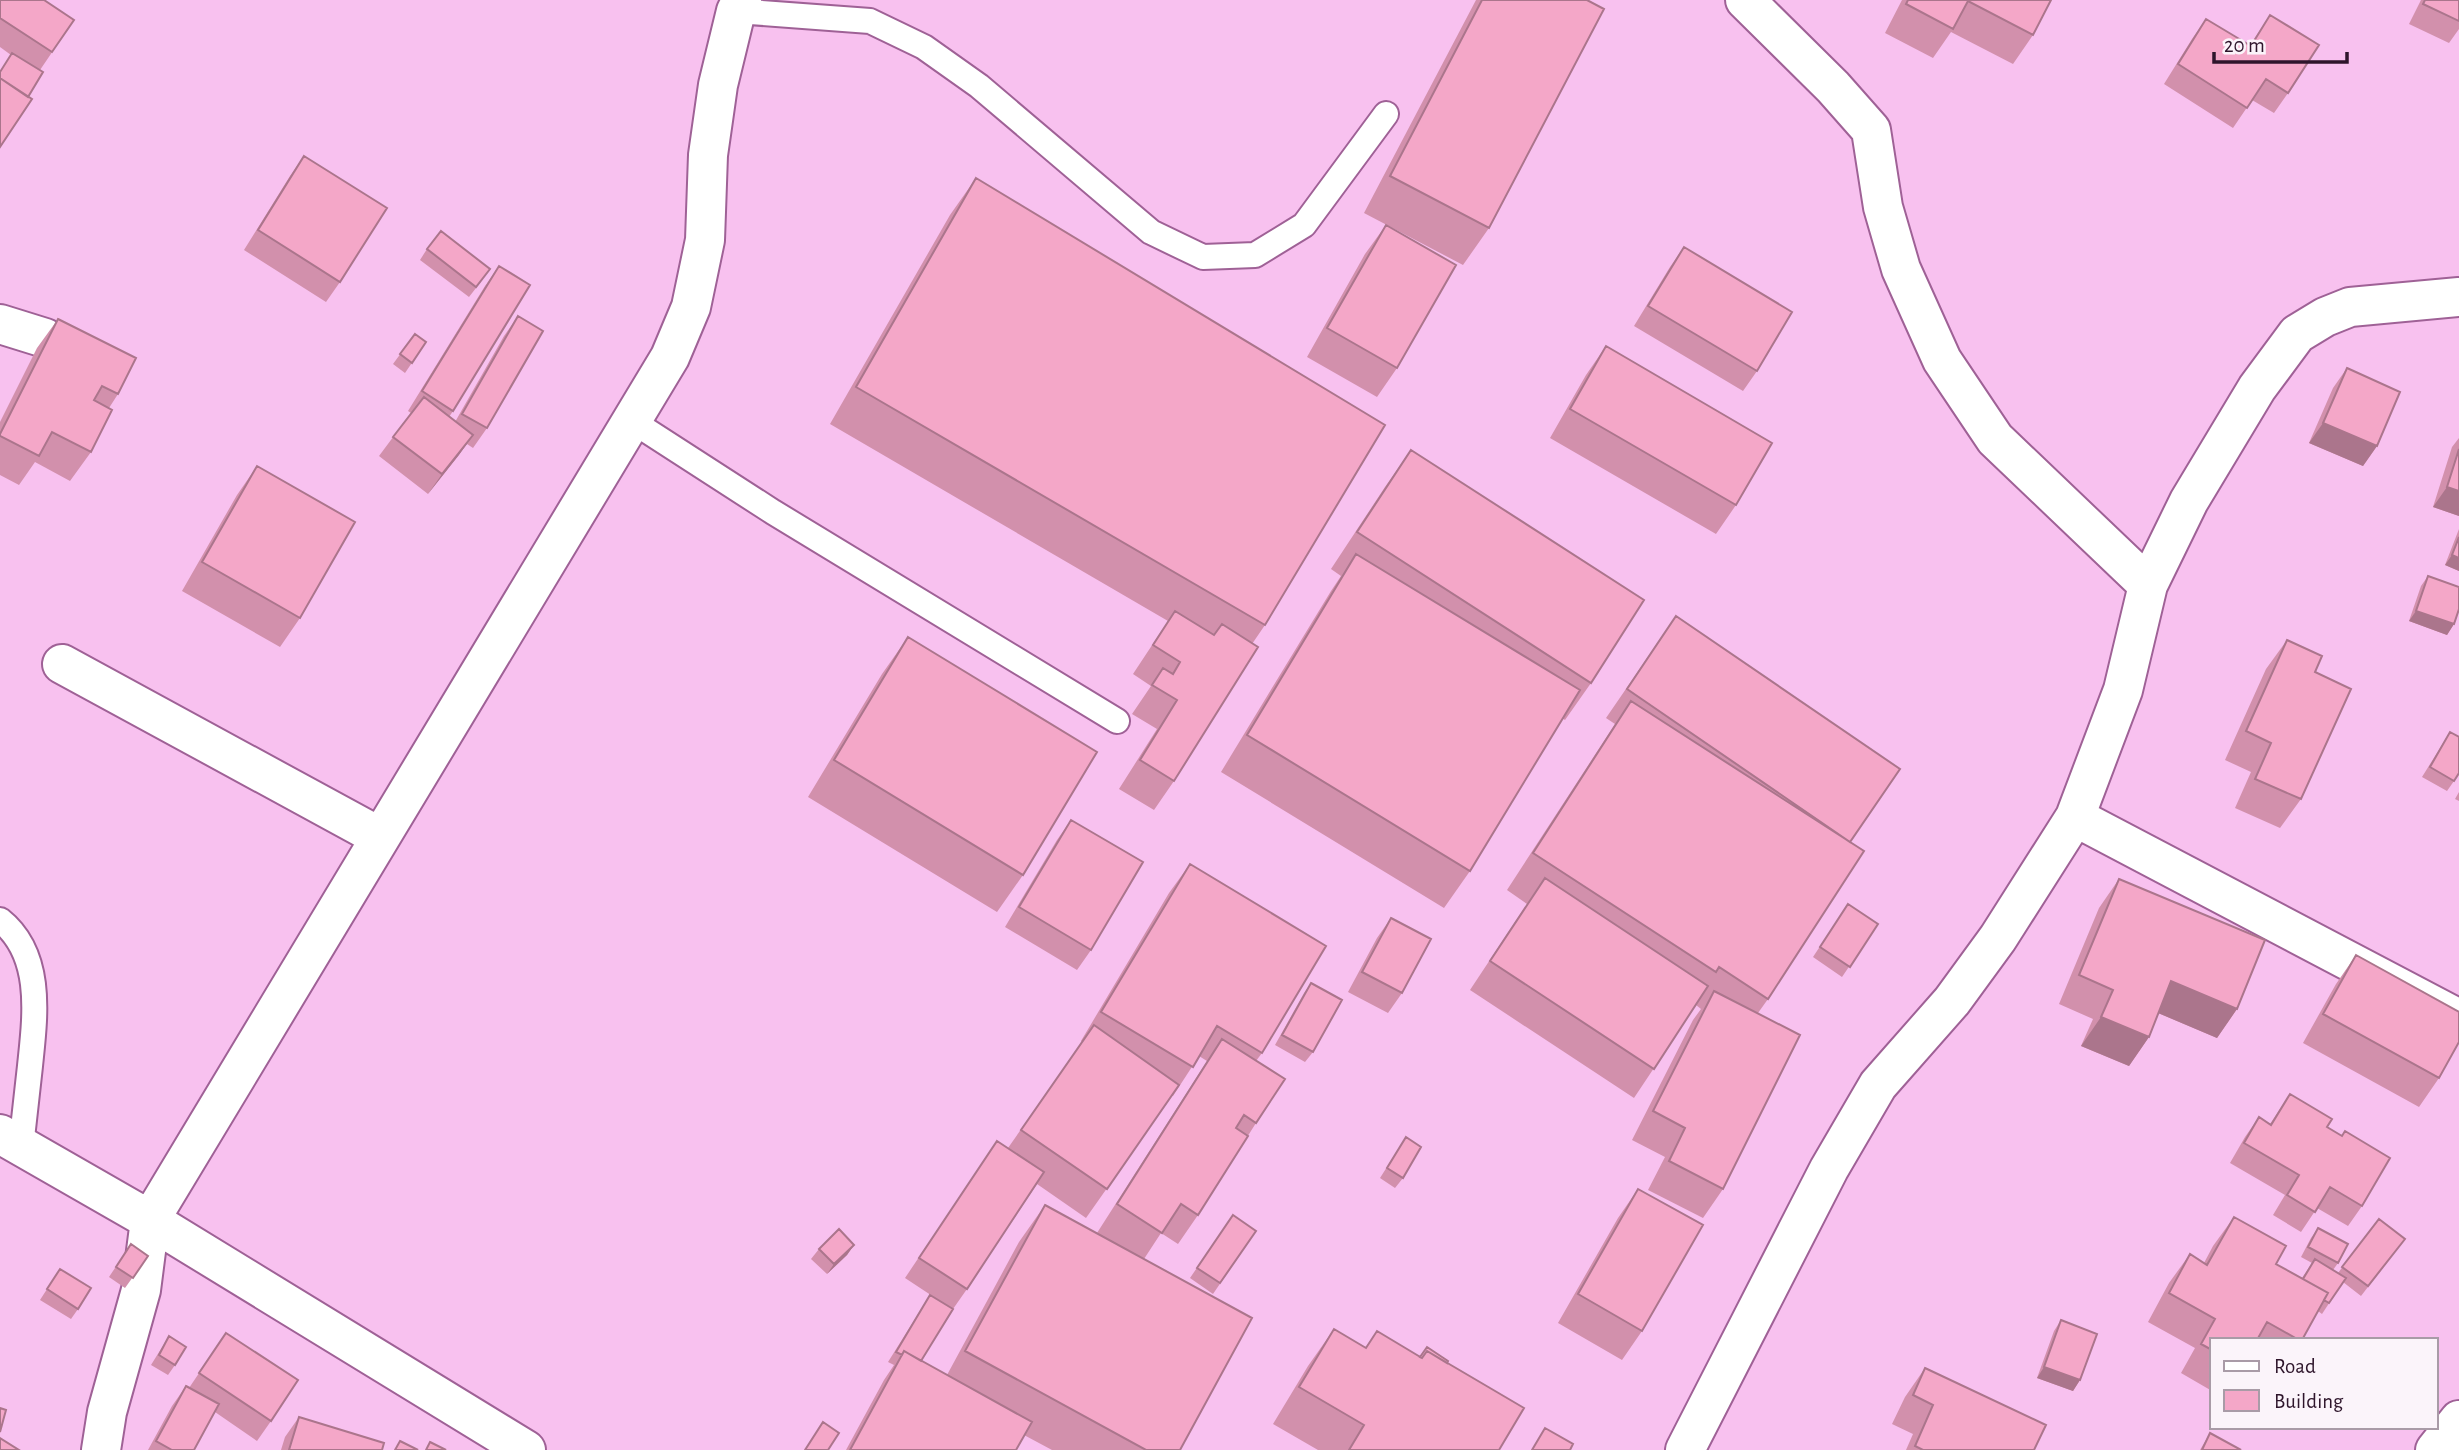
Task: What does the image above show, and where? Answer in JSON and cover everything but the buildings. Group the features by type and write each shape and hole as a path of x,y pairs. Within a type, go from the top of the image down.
{"street":[{"path":"1745,0 1833,87 1871,130 1883,207 1901,269 1942,360 1995,439 2148,585"},
{"path":"101,1450 107,1412 141,1290 150,1220 670,357 691,307 705,240 708,155 718,85 739,5"},
{"path":"1685,1450 1829,1169 1878,1085 1960,990 1998,938 2075,817 2123,690 2148,585 2189,501 2257,388 2297,334 2325,317 2350,307 2459,297"},
{"path":"0,324 45,338"},
{"path":"62,664 380,837"},
{"path":"2075,817 2459,1019"},
{"path":"10,1141 150,1220 526,1450"},
{"path":"2435,1450 2459,1420"}],"lane":[{"path":"739,5 870,21 924,47 979,86 1151,232 1203,257 1255,255 1304,225 1386,114"},
{"path":"632,421 773,512 1117,721"},
{"path":"0,920 12,929 30,966 36,1013 10,1141"}]}
